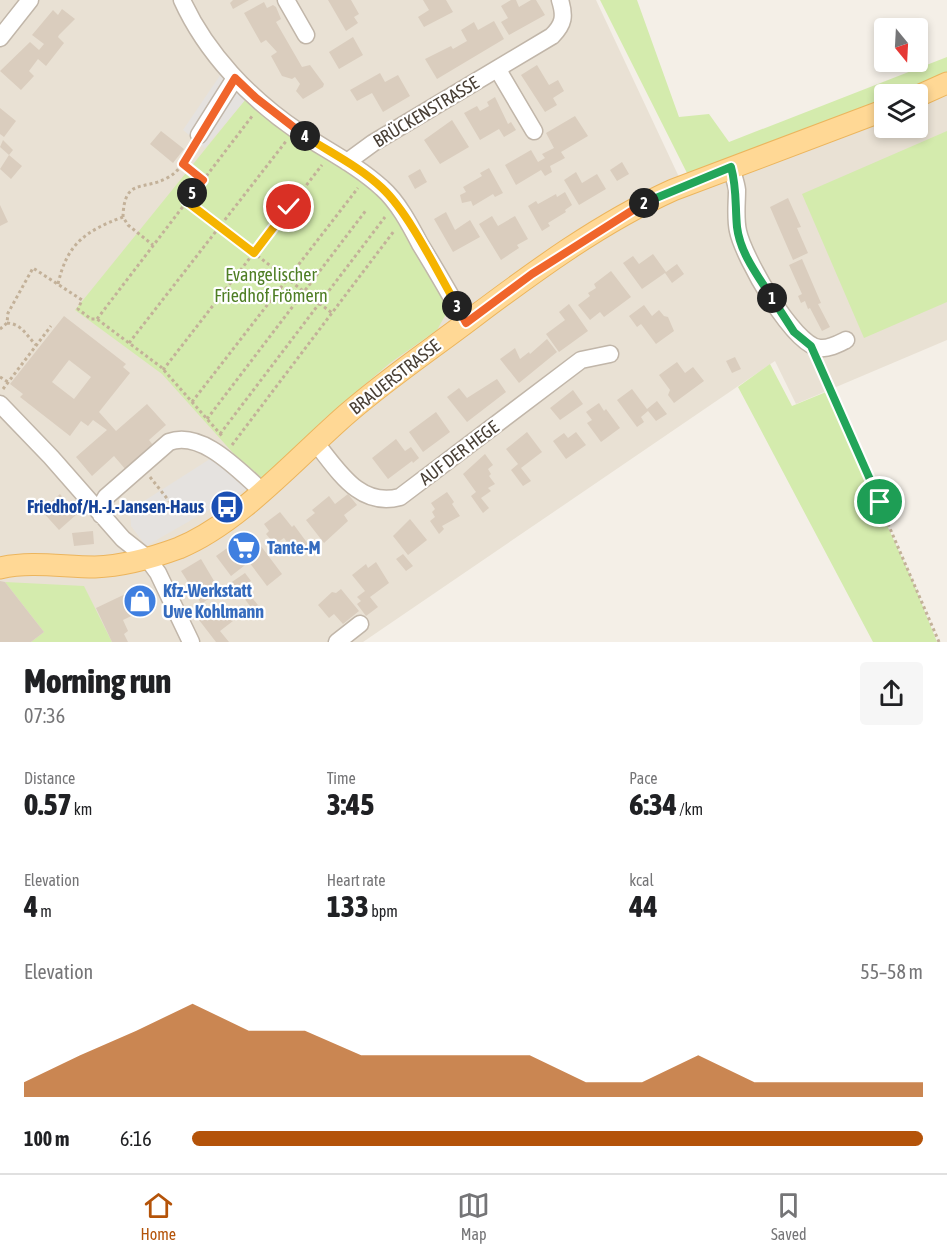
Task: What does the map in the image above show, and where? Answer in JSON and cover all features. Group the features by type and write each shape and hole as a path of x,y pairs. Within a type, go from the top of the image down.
{"main road":[{"path":"928,92 947,83"},
{"name":"BRAUERSTRASSE","path":"0,568 38,564 114,566 178,548 208,534 234,515 369,395 532,274 638,206 731,167 874,114"}],"street":[{"path":"0,38 30,0"},
{"path":"182,0 213,51 235,78 296,130 347,162 383,189 400,210 466,323"},
{"path":"286,0 306,35"},
{"name":"BRÜCKENSTRASSE","path":"347,162 373,143 552,36 560,29 564,20 560,0"},
{"path":"498,70 534,131"},
{"path":"199,135 235,78"},
{"path":"731,167 736,187 737,228 748,261 794,332 811,346 820,348 832,347 846,340"},
{"name":"AUF DER HEGE","path":"315,442 359,492 378,500 400,497 581,360 610,354"},
{"path":"0,404 123,539 147,558 158,573 191,642"},
{"path":"101,515 106,497 169,442 177,439 184,439 210,449 261,490"},
{"path":"337,642 360,624"}],"path":[{"path":"97,319 256,112"},
{"path":"153,245 128,225 123,218 124,202 129,193 138,186 166,179 183,164 199,135"},
{"path":"129,343 290,137"},
{"path":"163,370 324,162"},
{"path":"183,164 203,180"},
{"path":"192,402 359,186"},
{"path":"186,201 332,313"},
{"path":"207,418 366,209"},
{"path":"220,434 385,217"},
{"path":"58,284 61,271 73,246 96,228 123,218"},
{"path":"0,329 7,323 8,313 33,268 82,300 78,309 91,319 97,319 163,370 231,446 394,231"},
{"path":"7,323 21,328 36,345"},
{"path":"0,392 51,326"},
{"path":"811,346 939,642"},
{"path":"0,377 8,382"},
{"path":"162,490 173,506"}],"shaded area":[{"path":"0,0 596,0 686,192 874,124 874,138 928,138 928,103 947,94 947,340 796,404 775,361 363,642 0,642"},
{"path":"221,74 245,100 205,148 183,130"},
{"path":"234,454 263,479 146,546 131,526 130,510 213,457"}],"green space":[{"path":"600,0 637,0 679,117 709,114 729,142 874,85 874,111 690,179"},
{"path":"947,57 947,77 928,86 928,84 878,84 909,72 928,72 928,64"},
{"name":"Evangelischer Friedhof Frömern","path":"245,100 288,133 364,183 387,205 444,297 446,314 437,330 390,363 324,419 263,479 234,454 162,374 75,310"},
{"path":"947,131 947,302 864,338 802,194"},
{"path":"770,364 792,406 826,392 913,582 937,642 873,642 738,387"},
{"path":"5,582 84,586 112,642 31,642 44,632"}],"building":[{"path":"233,0 249,0 233,9 230,3"},
{"path":"328,0 351,0 359,14 354,17 358,23 346,31"},
{"path":"423,0 446,0 453,12 424,27 418,17 429,10"},
{"path":"511,0 516,0 519,7 531,0 536,0 545,15 509,35 501,22 508,18 501,6"},
{"path":"264,2 267,8 273,5 276,7 281,19 276,22 302,67 310,65 324,84 323,87 303,99 296,91 300,84 295,77 292,79 282,76 271,56 277,52 266,40 261,43 244,13"},
{"path":"62,9 75,19 58,37 64,43 46,66 38,59 29,71 34,76 21,90 0,71 30,42 39,50 44,44 32,35 53,10 58,15"},
{"path":"494,21 504,39 437,79 425,59 451,46 453,49 467,41 461,30 474,22 478,30"},
{"path":"353,37 363,55 339,69 329,52"},
{"path":"537,65 549,85 558,80 564,91 553,98 557,105 545,112 521,75"},
{"path":"380,73 385,82 398,75 410,96 383,112 372,93 357,101 350,90"},
{"path":"495,97 508,124 511,122 516,130 504,137 499,129 480,140 464,113 477,106 480,111 489,106 487,102"},
{"path":"0,108 16,121 4,137 0,134"},
{"path":"575,116 588,136 561,152 565,158 550,166 552,172 545,176 541,170 516,185 505,165 531,150 538,162 545,158 542,154 554,148 546,133"},
{"path":"452,120 469,147 440,164 424,140"},
{"path":"161,131 184,149 173,163 150,144"},
{"path":"3,140 13,150 9,155 0,147"},
{"path":"9,155 22,166 11,179 0,169"},
{"path":"622,162 629,174 617,181 610,170"},
{"path":"489,168 503,193 495,197 493,194 473,206 471,201 462,203 460,195 466,192 463,187 482,176 480,173"},
{"path":"420,169 427,182 415,189 408,176"},
{"path":"576,172 582,183 597,174 606,189 579,205 564,180"},
{"path":"565,192 572,205 565,210 566,212 548,223 550,226 542,231 528,206 536,201 538,204 556,194 557,197"},
{"path":"788,198 801,227 797,228 808,253 793,260 770,207"},
{"path":"0,205 8,222 0,226"},
{"path":"446,212 455,230 470,220 480,237 453,252 434,219"},
{"path":"492,216 498,226 515,216 528,239 517,245 519,248 501,260 479,224"},
{"path":"653,254 666,272 677,264 684,274 672,283 665,273 642,289 623,263 633,256 639,264"},
{"path":"802,259 821,303 818,304 830,327 822,331 805,301 801,303 798,296 802,294 789,265"},
{"path":"611,271 631,297 604,317 600,312 590,320 578,305 590,296 588,293 596,288 594,284"},
{"path":"569,304 588,331 559,352 546,334 565,320 559,312"},
{"path":"644,305 652,316 659,310 668,317 674,331 656,344 641,324 637,327 629,316"},
{"path":"64,316 126,364 123,367 130,373 99,412 116,431 147,404 166,425 149,440 153,445 126,470 114,456 92,476 76,457 107,430 93,420 88,426 81,421 70,436 20,397 23,394 10,384","holes":["69,360 91,377 74,399 52,382"]},
{"path":"547,339 557,352 519,383 500,359 515,348 520,359 529,352 530,354"},
{"path":"735,357 741,369 732,373 726,361"},
{"path":"677,362 685,373 693,367 704,381 674,403 668,395 670,390 659,375"},
{"path":"497,379 506,392 467,422 447,397 459,388 467,398"},
{"path":"632,389 647,409 657,401 667,414 656,421 648,411 641,417 644,422 637,427 617,400"},
{"path":"573,390 583,404 560,420 550,408"},
{"path":"599,403 620,428 601,442 587,423 592,420 586,412"},
{"path":"436,412 450,432 423,452 409,432"},
{"path":"527,432 542,452 521,468 531,481 523,486 511,470 518,464 506,449"},
{"path":"576,432 586,445 566,459 553,441 564,433 568,438"},
{"path":"396,439 405,451 411,447 419,458 388,479 372,458"},
{"path":"485,454 493,465 488,469 491,474 489,476 495,484 488,488 491,491 481,498 489,508 483,513 471,496 476,492 463,474"},
{"path":"447,492 460,516 442,526 444,529 439,534 430,521 435,517 432,512 435,509 431,503"},
{"path":"60,494 77,514 59,530 41,510"},
{"path":"348,494 357,505 344,515 348,521 324,543 306,520 315,513 312,510 329,496 335,504"},
{"path":"280,512 292,527 294,525 308,544 296,554 284,538 278,542 274,538 271,540 266,534 269,531 264,524"},
{"path":"410,519 427,540 408,555 393,536"},
{"path":"93,531 94,544 74,546 72,533"},
{"path":"252,534 282,574 267,586 249,562 231,576 216,556 230,546 232,549"},
{"path":"403,554 413,566 406,571 396,559"},
{"path":"201,559 220,591 201,604 197,596 193,598 191,595 195,593 181,571"},
{"path":"376,562 389,583 370,597 378,607 366,616 357,604 361,601 357,597 365,591 352,575 366,564 368,568"},
{"path":"245,573 251,581 245,585 248,589 246,590 265,614 259,618 238,590 229,597 223,588"},
{"path":"0,581 5,582 44,632 31,642 0,642"},
{"path":"138,588 148,608 123,620 128,631 124,634 128,642 112,642 96,608"},
{"path":"341,589 359,611 343,624 334,614 329,618 318,605 332,592 336,593"},
{"path":"221,604 233,621 220,631 229,642 216,642 199,620"}],"place":[{"name":"Friedhof/H.-J.-Jansen-Haus","path":"227,507"},
{"name":"Tante-M","path":"244,548"},
{"name":"Kfz-Werkstatt Uwe Kohlmann","path":"140,601"}],"route":[{"path":"289,207 254,253 186,201 203,180 183,164 235,78 296,130 347,162 383,189 412,229 466,323 532,274 645,202 731,167 736,187 737,228 748,261 794,332 811,346 880,502"}]}
